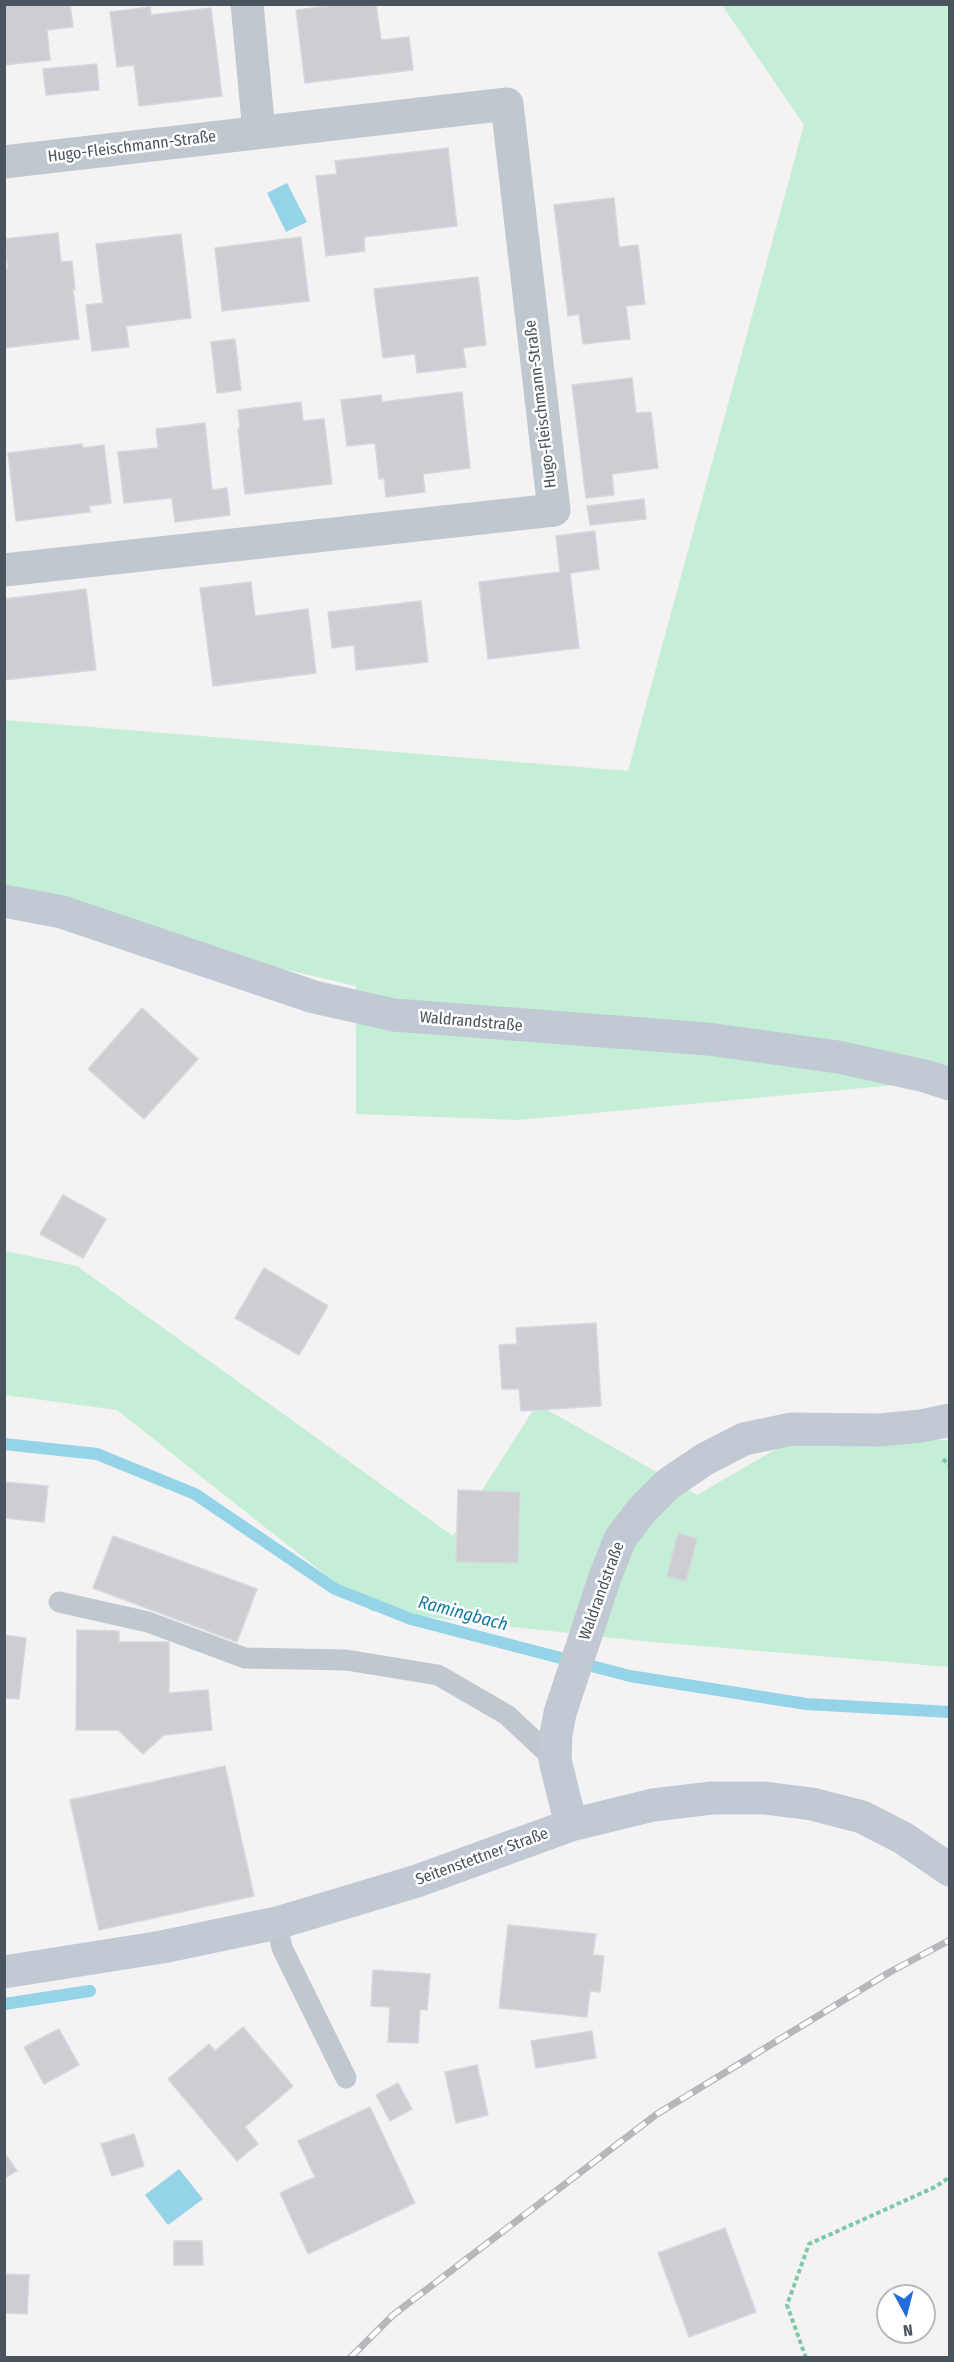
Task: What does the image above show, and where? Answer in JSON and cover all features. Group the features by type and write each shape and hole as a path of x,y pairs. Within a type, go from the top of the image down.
{"street":[{"path":"247,4 260,132"},
{"name":"Hugo-Fleischmann-Straße","path":"4,162 507,104 554,510 4,570"},
{"name":"Waldrandstraße","path":"4,901 62,912 314,997 394,1015 708,1038 838,1057 925,1076 950,1084"},
{"name":"Waldrandstraße","path":"571,1825 555,1760 560,1713 620,1539 642,1510 668,1484 705,1459 744,1439 792,1429 880,1430 921,1426 950,1420"},
{"name":"Seitenstettner Straße","path":"4,1972 162,1947 277,1923 406,1884 571,1825 653,1805 712,1797 764,1798 812,1804 862,1817 903,1839 950,1870"}],"lane":[{"path":"58,1602 148,1622 245,1658 346,1660 438,1675 507,1715 555,1760"},
{"path":"277,1923 282,1948 346,2078"}],"path":[{"path":"806,2358 787,2305 809,2244 936,2187 950,2177"}],"green space":[{"path":"722,5 949,5 949,1080 518,1120 356,1114 356,986 5,904 5,720 628,771 804,125"},
{"path":"5,1251 77,1266 453,1536 537,1404 697,1495 797,1437 949,1440 949,1667 631,1640 371,1611 117,1410 5,1395"}],"water":[{"path":"287,183 307,222 286,232 267,193"},
{"path":"179,2169 203,2199 168,2225 145,2195"}],"building":[{"path":"4,4 70,4 73,27 47,30 50,60 4,65"},
{"path":"328,4 376,4 381,40 409,37 413,70 305,83 296,10 328,6"},
{"path":"150,7 151,15 211,8 222,96 139,106 134,65 117,67 110,12"},
{"path":"97,64 99,90 46,95 43,69"},
{"path":"448,148 457,226 364,237 365,251 326,256 316,176 337,174 335,161"},
{"path":"614,198 619,247 638,245 645,304 626,306 630,339 583,344 579,314 568,316 554,205"},
{"path":"58,233 61,262 72,261 79,339 4,348 4,269 8,269 4,239"},
{"path":"181,234 191,318 126,326 129,347 92,351 86,305 103,303 96,244"},
{"path":"301,237 309,301 222,311 215,248"},
{"path":"478,277 486,345 463,348 466,367 417,373 415,354 383,358 374,289"},
{"path":"235,339 241,390 217,393 211,342"},
{"path":"632,378 636,413 651,412 658,468 612,474 614,495 586,498 572,385"},
{"path":"462,392 470,468 423,474 425,492 386,497 384,478 379,479 375,443 347,446 341,400 381,395 382,402"},
{"path":"301,402 303,421 324,419 332,484 245,494 238,410"},
{"path":"205,423 212,490 227,488 230,515 175,522 172,498 124,503 118,452 158,448 156,429"},
{"path":"82,444 83,448 104,445 111,503 89,506 90,512 16,521 8,453"},
{"path":"644,499 646,519 590,525 587,506"},
{"path":"595,531 599,569 570,573 579,648 488,659 479,582 560,572 556,536"},
{"path":"251,582 255,616 308,609 316,673 213,686 200,588"},
{"path":"86,589 96,670 4,680 4,599"},
{"path":"421,601 428,662 356,670 354,645 332,648 328,612"},
{"path":"142,1008 198,1059 144,1119 88,1069"},
{"path":"63,1195 106,1219 83,1258 40,1234"},
{"path":"264,1268 328,1306 299,1355 235,1318"},
{"path":"596,1323 601,1406 521,1411 519,1389 502,1389 499,1345 517,1344 516,1328"},
{"path":"4,1482 48,1486 44,1522 4,1518"},
{"path":"458,1490 520,1492 518,1563 456,1562"},
{"path":"678,1533 697,1539 686,1581 667,1576"},
{"path":"113,1536 257,1589 237,1642 93,1588"},
{"path":"77,1630 119,1631 119,1642 169,1642 169,1693 208,1690 212,1730 164,1735 143,1754 118,1730 76,1730"},
{"path":"4,1635 26,1638 19,1699 4,1698"},
{"path":"225,1766 254,1896 99,1930 70,1800"},
{"path":"508,1925 596,1934 593,1955 604,1956 600,1992 590,1991 587,2017 499,2008"},
{"path":"373,1970 430,1974 427,2010 420,2009 418,2043 388,2042 390,2007 371,2006"},
{"path":"243,2027 293,2086 245,2127 258,2144 237,2161 168,2079 209,2044 215,2051"},
{"path":"59,2029 79,2065 44,2084 24,2047"},
{"path":"592,2031 596,2058 536,2068 531,2041"},
{"path":"477,2065 488,2115 456,2123 445,2072"},
{"path":"398,2083 412,2109 390,2121 376,2095"},
{"path":"370,2107 415,2203 308,2254 280,2193 315,2177 298,2141"},
{"path":"134,2134 144,2166 112,2176 101,2144"},
{"path":"4,2152 17,2171 4,2178"},
{"path":"725,2228 756,2312 689,2337 658,2253"},
{"path":"174,2241 202,2241 203,2265 174,2265"},
{"path":"4,2274 29,2275 27,2314 4,2313"}],"waterway":[{"name":"Ramingbach","path":"4,1444 97,1454 195,1494 335,1589 411,1619 630,1676 806,1704 950,1712"},
{"path":"4,2004 90,1991"}],"railway":[{"path":"350,2358 393,2315 657,2114 890,1972 950,1940"}]}
